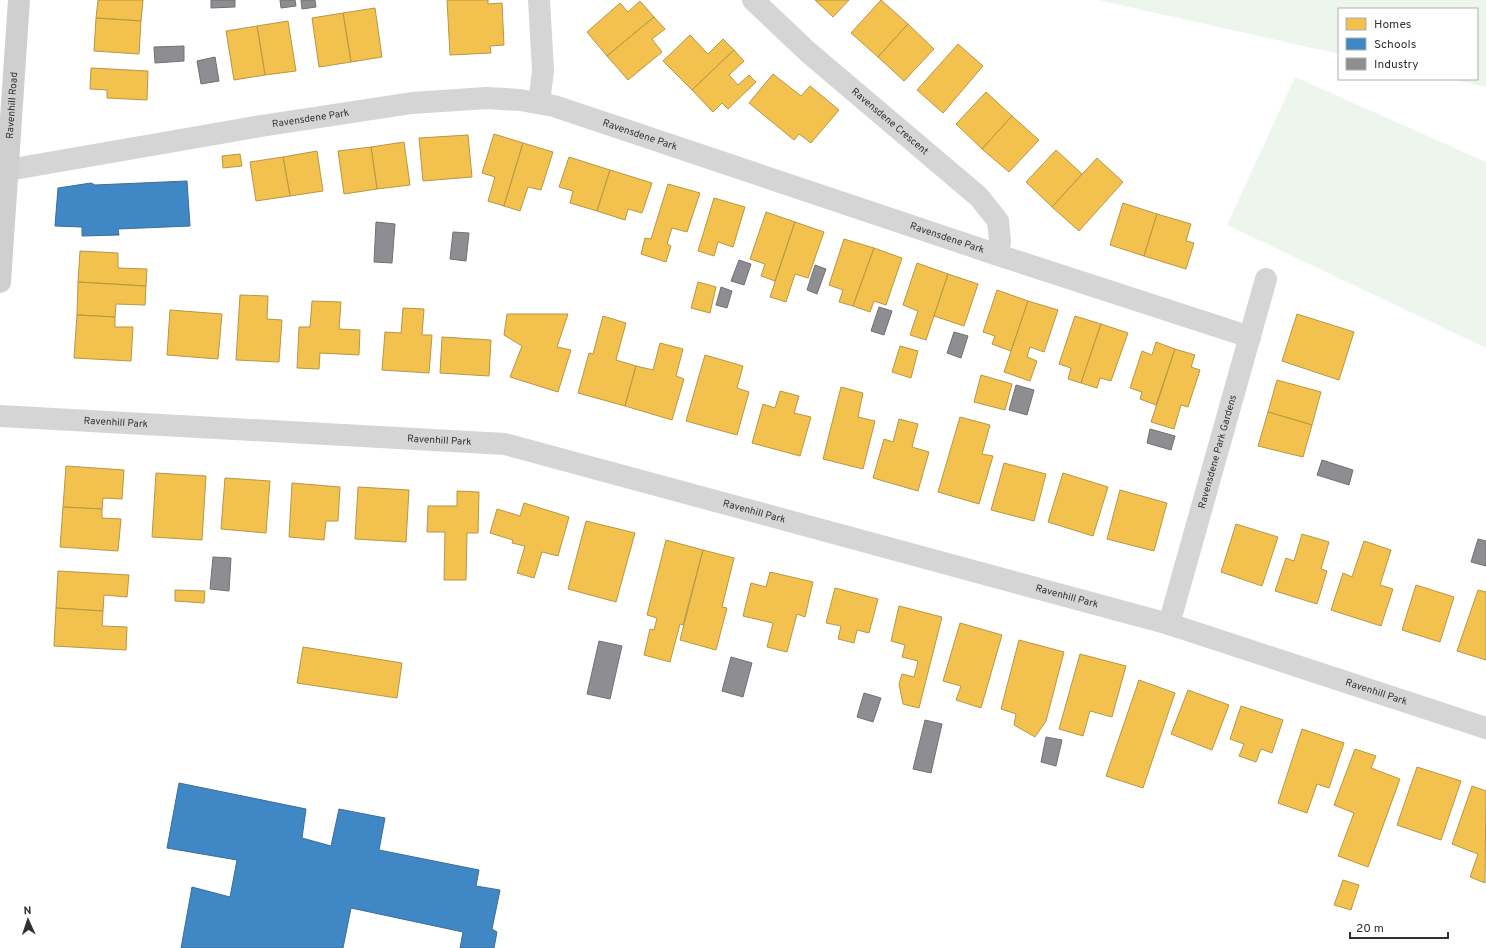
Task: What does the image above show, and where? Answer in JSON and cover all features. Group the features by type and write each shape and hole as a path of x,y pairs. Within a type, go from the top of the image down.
{"main road":[{"name":"Ravenhill Road","path":"0,282 19,0"}],"street":[{"path":"539,0 543,71 539,103"},
{"name":"Ravensdene Crescent","path":"753,0 808,52 979,197 998,221 1000,241 998,255"},
{"name":"Ravensdene Park","path":"8,170 261,126 412,103 487,98 520,100 554,106 1250,338"},
{"name":"Ravensdene Park Gardens","path":"1170,624 1266,279"},
{"name":"Ravenhill Park","path":"0,416 505,444 1170,624 1486,728"}],"shaded area":[{"path":"1098,0 1486,0 1486,87 1454,80 1478,80 1478,8 1338,8 1338,54"},
{"path":"1295,77 1486,162 1486,348 1227,225"}],"building: Homes":[{"path":"98,0 143,0 141,21 96,18"},
{"path":"447,0 488,0 488,4 502,3 504,45 490,46 491,53 450,55"},
{"path":"815,0 849,0 833,17"},
{"path":"881,0 908,24 878,57 851,33"},
{"path":"640,1 654,17 607,56 587,32 620,3 628,12"},
{"path":"375,8 382,57 351,62 343,13"},
{"path":"343,13 351,62 319,67 312,18"},
{"path":"654,17 665,29 652,39 662,52 628,80 607,56"},
{"path":"96,18 141,21 139,54 94,51"},
{"path":"288,21 296,71 265,75 257,26"},
{"path":"908,24 934,49 904,81 878,57"},
{"path":"257,26 265,75 234,80 226,31"},
{"path":"690,35 708,54 723,39 734,50 692,90 663,61"},
{"path":"958,44 983,66 943,113 917,90"},
{"path":"734,50 744,61 729,75 738,85 749,75 756,82 728,109 722,103 713,112 692,90"},
{"path":"91,68 148,71 147,100 107,98 107,90 90,89"},
{"path":"773,74 801,96 810,86 839,110 811,143 799,134 794,140 749,103"},
{"path":"986,92 1012,116 982,149 956,124"},
{"path":"1012,116 1039,140 1009,172 982,149"},
{"path":"494,134 523,143 504,206 488,201 495,177 482,173"},
{"path":"468,135 472,177 423,181 419,138"},
{"path":"404,142 410,185 377,189 371,147"},
{"path":"523,143 553,152 541,190 528,187 520,211 504,206"},
{"path":"371,147 377,189 344,194 338,151"},
{"path":"1056,150 1082,174 1052,207 1026,182"},
{"path":"317,151 323,191 290,196 283,157"},
{"path":"240,154 242,166 223,168 222,156"},
{"path":"283,157 290,196 256,201 250,162"},
{"path":"569,157 610,170 597,211 570,203 573,191 559,187"},
{"path":"1097,158 1123,182 1079,231 1052,207"},
{"path":"610,170 652,183 642,213 628,209 625,220 597,211"},
{"path":"668,184 700,193 687,232 672,228 667,244 671,246 666,262 641,254 645,238 651,239"},
{"path":"714,198 745,207 733,247 718,242 714,256 698,251"},
{"path":"1123,203 1157,214 1144,256 1110,245"},
{"path":"766,212 795,222 775,281 761,276 765,264 750,259"},
{"path":"1157,214 1191,224 1186,241 1194,243 1186,269 1144,256"},
{"path":"795,222 824,232 808,278 795,274 786,302 770,297"},
{"path":"844,239 874,248 853,306 839,302 843,290 829,285"},
{"path":"874,248 902,258 886,305 874,301 870,312 853,306"},
{"path":"80,251 118,253 118,268 147,269 146,286 78,282"},
{"path":"917,263 948,274 926,340 910,335 918,311 903,305"},
{"path":"948,274 978,284 964,326 934,316"},
{"path":"78,282 146,286 145,305 116,304 115,317 77,315"},
{"path":"698,282 716,287 710,313 691,308"},
{"path":"997,290 1028,301 1011,351 992,344 995,336 983,332"},
{"path":"240,295 268,296 267,319 282,320 279,362 236,360"},
{"path":"312,301 341,302 339,329 360,330 359,355 320,353 319,369 297,368 299,327 310,327"},
{"path":"1028,301 1058,310 1044,352 1030,347 1027,357 1037,361 1030,381 1004,372"},
{"path":"403,308 424,309 422,335 432,335 429,373 382,370 385,332 401,333"},
{"path":"170,310 222,314 218,359 167,355"},
{"path":"507,314 568,314 557,347 571,350 558,392 510,377 522,346 504,335"},
{"path":"1297,314 1354,332 1339,380 1282,361"},
{"path":"77,315 115,317 115,327 133,327 131,361 74,358"},
{"path":"603,316 626,323 616,360 636,366 625,406 578,393 589,353 593,354"},
{"path":"1075,316 1101,324 1081,383 1068,379 1071,368 1059,364"},
{"path":"1101,324 1128,333 1111,381 1100,378 1097,388 1081,383"},
{"path":"442,337 491,340 489,376 440,373"},
{"path":"1156,342 1175,349 1156,405 1140,399 1142,392 1130,388 1142,351 1152,355"},
{"path":"660,343 683,349 676,376 684,379 672,420 625,406 636,366 653,370"},
{"path":"900,346 918,351 911,378 892,372"},
{"path":"1175,349 1195,355 1191,367 1200,370 1188,407 1181,405 1174,429 1151,422"},
{"path":"705,355 743,366 737,388 749,392 737,435 686,421"},
{"path":"981,375 1012,384 1005,410 974,402"},
{"path":"1277,380 1321,392 1312,425 1268,412"},
{"path":"841,387 863,393 858,417 875,421 863,469 823,459"},
{"path":"780,391 799,396 794,413 811,417 800,456 752,443 763,404 775,408"},
{"path":"1268,412 1312,425 1303,457 1258,446"},
{"path":"960,417 990,425 982,454 993,456 979,504 938,492"},
{"path":"899,419 918,424 912,447 929,452 918,491 873,478 884,439 893,442"},
{"path":"1004,463 1046,474 1034,521 991,510"},
{"path":"66,466 124,470 122,499 103,498 102,509 63,507"},
{"path":"156,473 206,476 202,540 152,537"},
{"path":"1063,473 1108,487 1093,536 1048,522"},
{"path":"225,478 270,481 266,533 221,529"},
{"path":"292,483 340,487 338,521 326,521 324,540 289,537"},
{"path":"358,487 409,490 406,542 355,539"},
{"path":"1120,490 1167,503 1154,551 1107,539"},
{"path":"457,491 479,492 478,533 467,533 466,580 444,580 445,532 427,532 428,506 457,506"},
{"path":"524,503 569,517 558,556 542,552 534,578 517,573 525,546 512,543 513,540 490,533 497,509 520,516"},
{"path":"63,507 102,509 102,518 121,519 118,551 60,547"},
{"path":"586,521 635,533 616,602 568,589"},
{"path":"1236,524 1278,537 1262,586 1221,572"},
{"path":"1302,534 1329,542 1321,569 1327,571 1317,604 1275,591 1286,558 1294,561"},
{"path":"666,540 703,550 683,625 680,624 670,662 644,655 650,629 654,630 657,618 647,615"},
{"path":"1364,541 1391,550 1380,585 1393,589 1381,626 1331,610 1343,573 1352,577"},
{"path":"703,550 734,558 722,607 727,608 716,650 680,640"},
{"path":"58,571 129,575 127,597 104,595 103,611 56,608"},
{"path":"770,572 813,582 805,617 797,614 787,652 767,647 773,623 743,616 751,583 766,587"},
{"path":"1416,585 1454,597 1440,642 1402,630"},
{"path":"835,588 878,599 869,633 857,630 854,643 838,639 841,626 826,623"},
{"path":"175,590 205,591 204,603 175,601"},
{"path":"1478,590 1486,592 1486,660 1457,651"},
{"path":"899,606 942,617 919,708 903,704 899,684 902,674 914,677 918,661 902,657 905,645 891,641"},
{"path":"56,608 103,611 102,626 127,627 126,650 54,646"},
{"path":"960,623 1002,635 981,708 956,700 961,686 943,681"},
{"path":"1019,640 1064,652 1046,721 1035,737 1014,725 1016,714 1001,709"},
{"path":"303,647 402,663 397,698 297,683"},
{"path":"1080,654 1126,666 1112,717 1090,711 1083,736 1059,729"},
{"path":"1139,680 1175,693 1143,788 1106,776"},
{"path":"1188,690 1229,705 1212,750 1171,734"},
{"path":"1241,706 1283,720 1272,753 1261,749 1256,762 1239,756 1244,744 1230,739"},
{"path":"1302,729 1344,743 1329,788 1317,784 1307,813 1278,803"},
{"path":"1355,749 1376,756 1371,768 1400,779 1368,867 1338,856 1354,813 1334,805"},
{"path":"1417,767 1461,781 1441,840 1397,825"},
{"path":"1472,786 1486,791 1485,883 1470,877 1478,854 1452,844"},
{"path":"1343,880 1359,885 1351,910 1334,905"}],"building: Schools":[{"path":"187,181 190,226 118,229 119,235 82,236 82,227 55,226 58,188 91,183 95,185"},
{"path":"179,783 306,809 302,838 331,846 339,809 385,818 379,850 479,870 476,886 500,890 492,929 497,932 494,948 460,948 463,932 351,908 343,948 181,948 192,887 230,897 237,860 167,848"}],"building: Industry":[{"path":"211,0 235,0 235,7 211,8"},
{"path":"280,0 295,0 296,6 281,8"},
{"path":"301,0 315,0 316,7 302,9"},
{"path":"184,46 184,61 155,63 154,47"},
{"path":"215,57 219,81 201,84 197,61"},
{"path":"376,222 395,224 392,263 374,262"},
{"path":"453,232 469,233 466,261 450,259"},
{"path":"739,260 751,264 744,285 731,281"},
{"path":"815,265 826,269 817,294 807,290"},
{"path":"721,287 732,291 727,308 716,305"},
{"path":"879,307 892,311 884,335 871,331"},
{"path":"954,332 968,336 961,358 947,353"},
{"path":"1016,385 1034,390 1027,415 1009,410"},
{"path":"1150,429 1175,436 1171,450 1147,443"},
{"path":"1322,460 1353,470 1349,485 1317,475"},
{"path":"1478,539 1486,541 1486,566 1471,562"},
{"path":"213,557 231,558 229,591 210,589"},
{"path":"599,641 622,646 610,699 587,694"},
{"path":"731,657 752,663 743,697 722,691"},
{"path":"864,693 881,698 873,722 857,717"},
{"path":"925,720 942,724 931,773 913,769"},
{"path":"1046,737 1062,740 1056,766 1041,762"}]}
